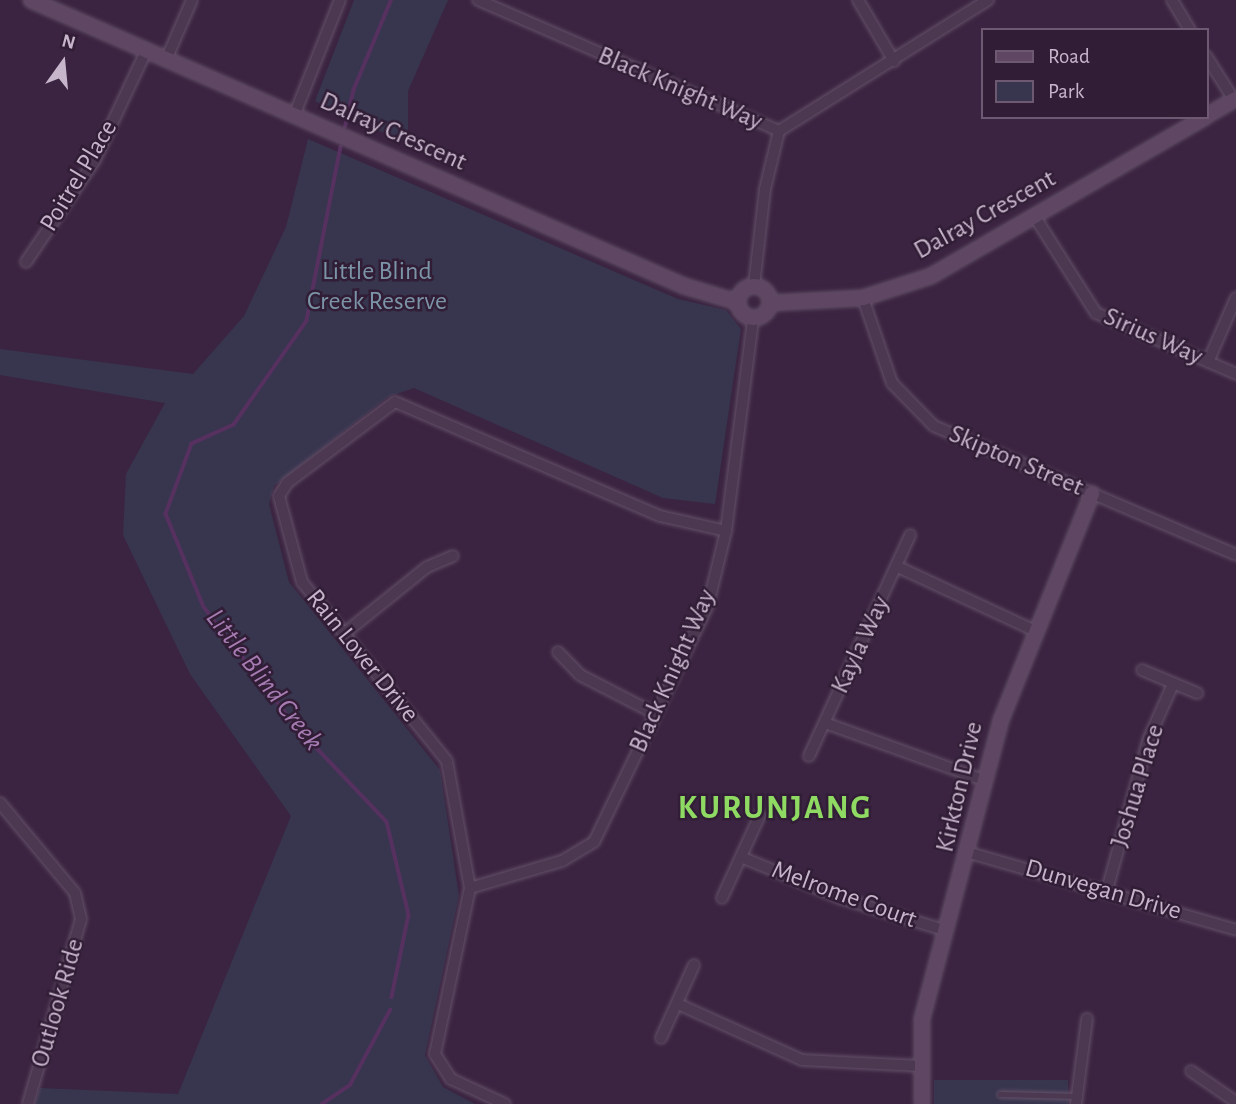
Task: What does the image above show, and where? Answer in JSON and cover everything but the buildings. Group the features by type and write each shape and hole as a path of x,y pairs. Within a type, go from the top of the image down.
{"street":[{"name":"Dalray Crescent","path":"33,0 684,286 737,302"},
{"path":"166,60 192,0"},
{"path":"294,116 340,0"},
{"name":"Black Knight Way","path":"478,0 779,131 754,286"},
{"path":"858,0 894,61"},
{"path":"779,131 988,0"},
{"path":"1172,0 1189,28"},
{"name":"Poitrel Place","path":"26,262 95,160 146,51"},
{"path":"1208,59 1235,99"},
{"name":"Dalray Crescent","path":"1208,115 1235,99"},
{"name":"Dalray Crescent","path":"771,303 863,298 931,276 1202,119"},
{"name":"Sirius Way","path":"1035,217 1096,313 1236,374"},
{"path":"754,286 771,303 753,319 737,302 754,286"},
{"name":"Skipton Street","path":"863,298 892,383 905,402 934,426 1236,555"},
{"path":"1208,362 1236,298"},
{"name":"Black Knight Way","path":"470,888 562,860 594,842 708,605 726,531 753,319"},
{"name":"Rain Lover Drive","path":"505,1104 451,1079 435,1054 470,888 447,761 302,582 279,496 287,483 395,401 660,516 726,531"},
{"name":"Kirkton Drive","path":"922,1104 922,1018 970,853 986,781 1034,630 1092,494"},
{"name":"Kayla Way","path":"809,756 898,567 910,535"},
{"path":"345,633 426,567 453,556"},
{"name":"Kayla Way","path":"898,567 1034,630"},
{"path":"558,652 580,675 656,715"},
{"path":"1142,670 1197,693"},
{"name":"Joshua Place","path":"1107,890 1149,738 1173,684"},
{"name":"Kayla Way","path":"825,723 986,781"},
{"name":"Outlook Ride","path":"0,803 75,893 81,919 28,1104"},
{"name":"Melrome Court","path":"722,898 760,815"},
{"name":"Dunvegan Drive","path":"970,853 1235,927"},
{"name":"Melrome Court","path":"741,857 840,898 947,931"},
{"path":"661,1038 694,965"},
{"path":"678,1004 802,1060 920,1066"},
{"path":"1076,1100 1087,1018"},
{"path":"1191,1072 1236,1102"}],"lane":[{"path":"1000,1094 1076,1100"}],"green space":[{"path":"354,0 448,0 408,91 408,144 315,101"},
{"name":"Little Blind Creek Reserve","path":"308,139 678,299 726,310 741,329 715,504 663,498 414,388 388,397 274,486 269,504 289,582 440,770 459,896 425,1055 443,1087 475,1104 35,1104 40,1088 178,1094 291,816 190,674 123,535 126,474 165,403 0,375 0,349 193,374 244,316 286,227"},
{"path":"934,1080 1068,1080 1068,1104 934,1104"}],"waterway":[{"name":"Little Blind Creek","path":"345,127 354,89 391,0"},
{"name":"Little Blind Creek","path":"341,147 307,321 234,425 192,444 166,514 204,607 294,724 387,822 409,915 392,997"},
{"name":"Little Blind Creek","path":"322,1104 350,1085 390,1010"}],"district":[{"name":"KURUNJANG","path":"775,809"}]}
